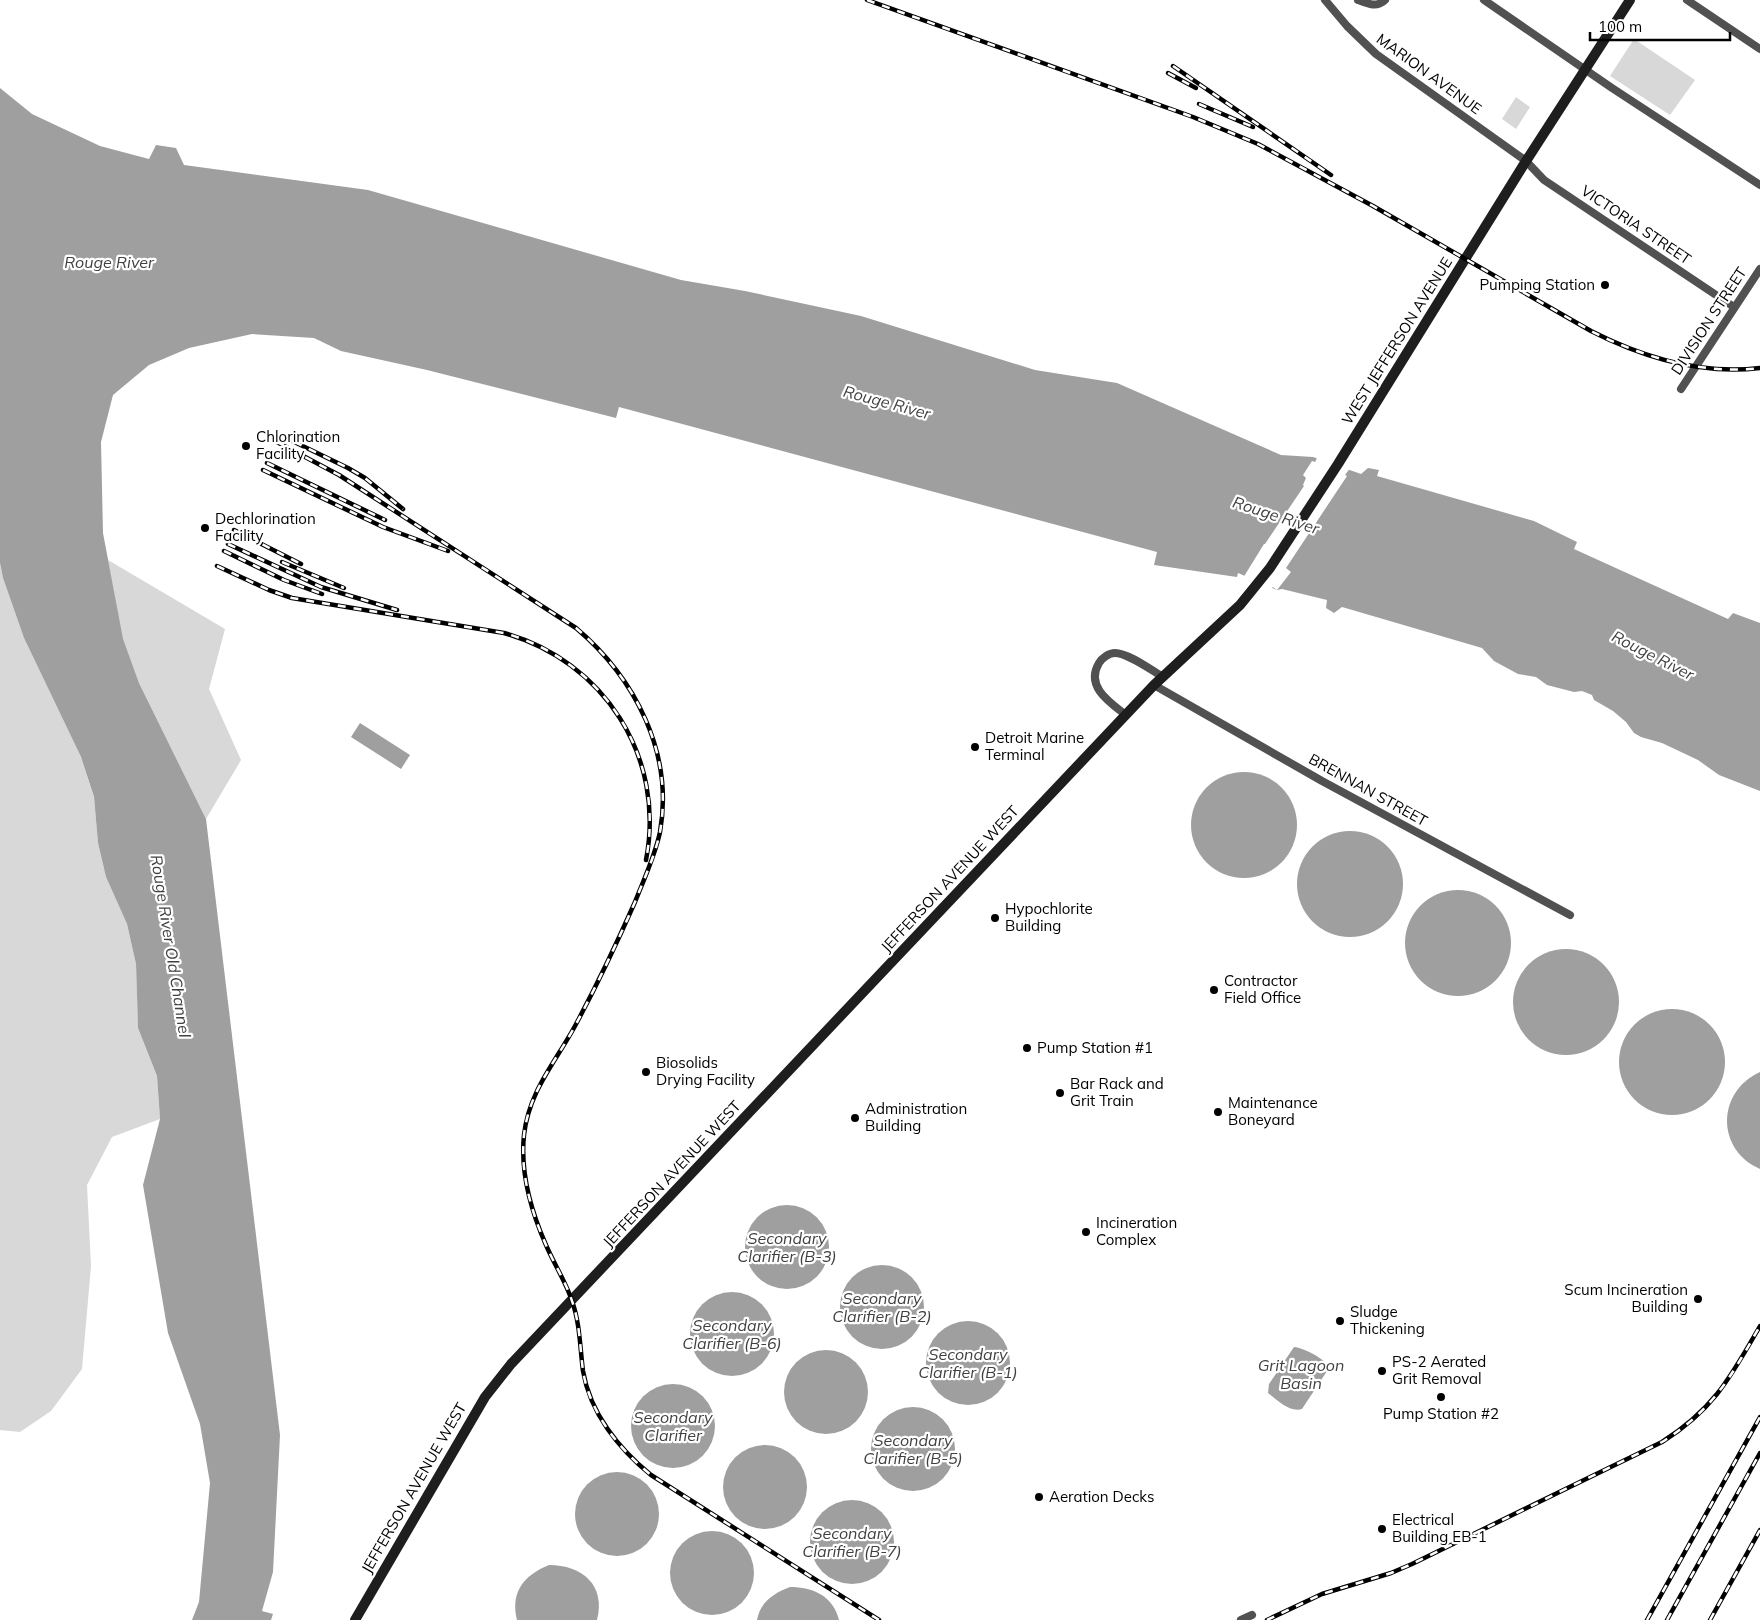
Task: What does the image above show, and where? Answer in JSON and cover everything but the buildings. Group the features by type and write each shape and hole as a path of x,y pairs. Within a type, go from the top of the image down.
{"main road":[{"name":"WEST JEFFERSON AVENUE","path":"1163,677 1240,605 1270,568 1338,464 1526,160 1630,0"},
{"name":"JEFFERSON AVENUE WEST","path":"355,1620 485,1397 511,1364 1163,677"}],"street":[{"name":"MARION AVENUE","path":"1325,0 1347,26 1376,54 1526,160"},
{"path":"1358,0 1372,5 1379,5 1385,0"},
{"path":"1484,0 1760,185"},
{"path":"1687,0 1760,49"},
{"name":"VICTORIA STREET","path":"1526,160 1544,180 1734,307"},
{"name":"DIVISION STREET","path":"1681,389 1760,269"},
{"path":"1126,715 1102,696 1097,686 1094,678 1096,668 1102,659 1113,653 1124,655 1163,677"},
{"name":"BRENNAN STREET","path":"1154,685 1322,781 1570,915"},
{"path":"1241,1620 1252,1615"}],"shaded area":[{"path":"1634,39 1695,80 1670,115 1610,76"},
{"path":"1516,97 1530,107 1516,129 1502,119"},
{"path":"108,560 225,629 209,689 241,760 206,819 139,683 122,639"},
{"path":"0,563 3,578 24,638 81,757 94,798 98,843 106,877 127,924 136,964 138,1028 157,1076 160,1119 112,1137 87,1185 91,1266 82,1369 51,1411 20,1432 0,1430"}],"water":[{"name":"Rouge River","path":"0,88 32,114 100,146 149,159 156,145 176,148 184,165 368,190 681,280 745,291 861,316 1035,370 1117,383 1281,455 1313,457 1361,474 1368,468 1379,470 1377,476 1534,521 1577,542 1574,549 1728,619 1733,613 1760,623 1760,791 1719,775 1698,760 1662,743 1634,733 1626,722 1613,711 1594,700 1592,695 1582,691 1574,692 1547,685 1536,677 1518,674 1494,661 1482,648 1342,607 1334,613 1326,608 1327,600 1282,589 1277,590 1238,573 1237,577 1154,565 1157,552 619,407 616,418 427,370 341,351 314,338 252,334 189,348 149,365 113,395 101,442 103,533 123,639 139,683 206,819 280,1435 273,1572 262,1611 273,1614 271,1620 192,1620 199,1602 210,1483 200,1424 168,1333 143,1185 160,1119 157,1076 138,1028 136,964 127,924 106,877 98,843 94,797 81,757 24,638 3,578 0,563"},
{"path":"360,723 410,755 401,769 351,737"},
{"path":"1244,772 1264,776 1281,788 1293,805 1297,825 1293,845 1281,862 1264,874 1244,878 1224,874 1207,862 1195,845 1191,825 1195,805 1207,788 1224,776"},
{"path":"1350,831 1370,835 1387,847 1399,864 1403,884 1399,904 1387,921 1370,933 1350,937 1330,933 1313,921 1301,904 1297,884 1301,864 1313,847 1330,835"},
{"path":"1458,890 1478,894 1495,906 1507,923 1511,943 1507,963 1495,980 1478,992 1458,996 1438,992 1421,980 1409,963 1405,943 1409,923 1421,906 1438,894"},
{"path":"1566,949 1586,953 1603,965 1615,982 1619,1002 1615,1022 1603,1039 1586,1051 1566,1055 1546,1051 1529,1039 1517,1022 1513,1002 1517,982 1529,965 1546,953"},
{"path":"1672,1009 1692,1013 1709,1025 1721,1042 1725,1062 1721,1082 1709,1099 1692,1111 1672,1115 1652,1111 1635,1099 1623,1082 1619,1062 1623,1042 1635,1025 1652,1013"},
{"path":"1760,1072 1760,1169 1746,1160 1735,1149 1729,1135 1727,1121 1729,1106 1735,1093 1746,1081"},
{"name":"Secondary Clarifier (B-3)","path":"787,1205 803,1208 817,1217 826,1231 829,1247 826,1263 817,1277 803,1286 787,1289 771,1286 757,1277 748,1263 745,1247 748,1231 757,1217 771,1208"},
{"name":"Secondary Clarifier (B-2)","path":"882,1265 898,1268 912,1277 921,1291 924,1307 921,1323 912,1337 898,1346 882,1349 866,1346 852,1337 843,1323 840,1307 843,1291 852,1277 866,1268"},
{"name":"Secondary Clarifier (B-6)","path":"732,1292 748,1295 762,1304 771,1318 774,1334 771,1350 762,1364 748,1373 732,1376 716,1373 702,1364 693,1350 690,1334 693,1318 702,1304 716,1295"},
{"name":"Secondary Clarifier (B-1)","path":"968,1321 984,1324 998,1333 1007,1347 1010,1363 1007,1379 998,1393 984,1402 968,1405 952,1402 938,1393 929,1379 926,1363 929,1347 938,1333 952,1324"},
{"name":"Grit Lagoon Basin","path":"1294,1347 1303,1349 1324,1361 1329,1368 1302,1409 1297,1410 1284,1405 1268,1393 1269,1384"},
{"name":"Secondary Clarifier (B-5)","path":"826,1350 842,1353 856,1362 865,1376 868,1392 865,1408 856,1422 842,1431 826,1434 810,1431 796,1422 787,1408 784,1392 787,1376 796,1362 810,1353"},
{"name":"Secondary Clarifier","path":"673,1384 689,1387 703,1396 712,1410 715,1426 712,1442 703,1456 689,1465 673,1468 657,1465 643,1456 634,1442 631,1426 634,1410 643,1396 657,1387"},
{"name":"Secondary Clarifier (B-5)","path":"913,1407 929,1410 943,1419 952,1433 955,1449 952,1465 943,1479 929,1488 913,1491 897,1488 883,1479 874,1465 871,1449 874,1433 883,1419 897,1410"},
{"name":"Secondary Clarifier","path":"765,1445 781,1448 795,1457 804,1471 807,1487 804,1503 795,1517 781,1526 765,1529 749,1526 735,1517 726,1503 723,1487 726,1471 735,1457 749,1448"},
{"name":"Secondary Clarifier","path":"617,1472 633,1475 647,1484 656,1498 659,1514 656,1530 647,1544 633,1553 617,1556 601,1553 587,1544 578,1530 575,1514 578,1498 587,1484 601,1475"},
{"name":"Secondary Clarifier (B-7)","path":"852,1500 868,1503 882,1512 891,1526 894,1542 891,1558 882,1572 868,1581 852,1584 836,1581 822,1572 813,1558 810,1542 813,1526 822,1512 836,1503"},
{"path":"712,1531 728,1534 742,1543 751,1557 754,1573 751,1589 742,1603 728,1612 712,1615 696,1612 682,1603 673,1589 670,1573 673,1557 682,1543 696,1534"},
{"path":"549,1565 572,1569 589,1579 598,1597 597,1620 517,1620 516,1601 517,1593 521,1586 532,1574"},
{"path":"790,1587 807,1589 821,1594 832,1605 839,1620 757,1620 761,1608 769,1599"}],"pier":[{"path":"1318,456 1323,460 1324,458 1351,467 1345,475 1347,476 1286,568 1291,572 1277,590 1243,578 1304,486 1306,478 1303,475 1312,461 1315,462"}],"railway":[{"path":"867,0 1193,117 1258,144 1373,206 1591,331 1631,349 1673,362 1694,366 1716,369 1760,368"},
{"path":"1173,66 1331,175"},
{"path":"1168,73 1196,88"},
{"path":"1199,104 1253,127"},
{"path":"280,435 365,478 403,509"},
{"path":"277,442 339,475 576,628 616,670 632,694 645,719 655,746 661,774 663,803 660,832 635,902 613,949 575,1026 544,1078 531,1105 524,1135 523,1149 525,1178 531,1205 549,1252 567,1287 575,1309 583,1371 592,1401 599,1416 617,1442 651,1475 879,1620"},
{"path":"267,463 385,520"},
{"path":"263,470 383,527 448,551"},
{"path":"234,530 301,564"},
{"path":"228,544 321,587 397,610"},
{"path":"224,551 284,580 322,594"},
{"path":"282,562 344,588"},
{"path":"217,566 269,590 292,598 504,633 540,647 571,666 598,690 620,718 636,750 646,785 650,822 646,860"},
{"path":"1267,1620 1322,1594 1391,1573 1412,1564 1662,1442 1680,1430 1708,1405 1730,1377 1760,1326"},
{"path":"1647,1620 1760,1417"},
{"path":"1667,1620 1760,1453"},
{"path":"1710,1620 1760,1530"}],"place":[{"name":"Pumping Station","path":"1605,285"},
{"name":"Chlorination Facility","path":"246,446"},
{"name":"Dechlorination Facility","path":"205,528"},
{"name":"Detroit Marine Terminal","path":"975,747"},
{"name":"Hypochlorite Building","path":"995,918"},
{"name":"Contractor Field Office","path":"1214,990"},
{"name":"Pump Station #1","path":"1027,1048"},
{"name":"Biosolids Drying Facility","path":"646,1072"},
{"name":"Bar Rack and Grit Train","path":"1060,1093"},
{"name":"Maintenance Boneyard","path":"1218,1112"},
{"name":"Administration Building","path":"855,1118"},
{"name":"Incineration Complex","path":"1086,1232"},
{"name":"Scum Incineration Building","path":"1698,1299"},
{"name":"Sludge Thickening","path":"1340,1321"},
{"name":"PS-2 Aerated Grit Removal","path":"1382,1371"},
{"name":"Pump Station #2","path":"1441,1397"},
{"name":"Aeration Decks","path":"1039,1497"},
{"name":"Electrical Building EB-1","path":"1382,1529"}],"water label":[{"name":"Rouge River Old Channel","path":"171,946"}]}
